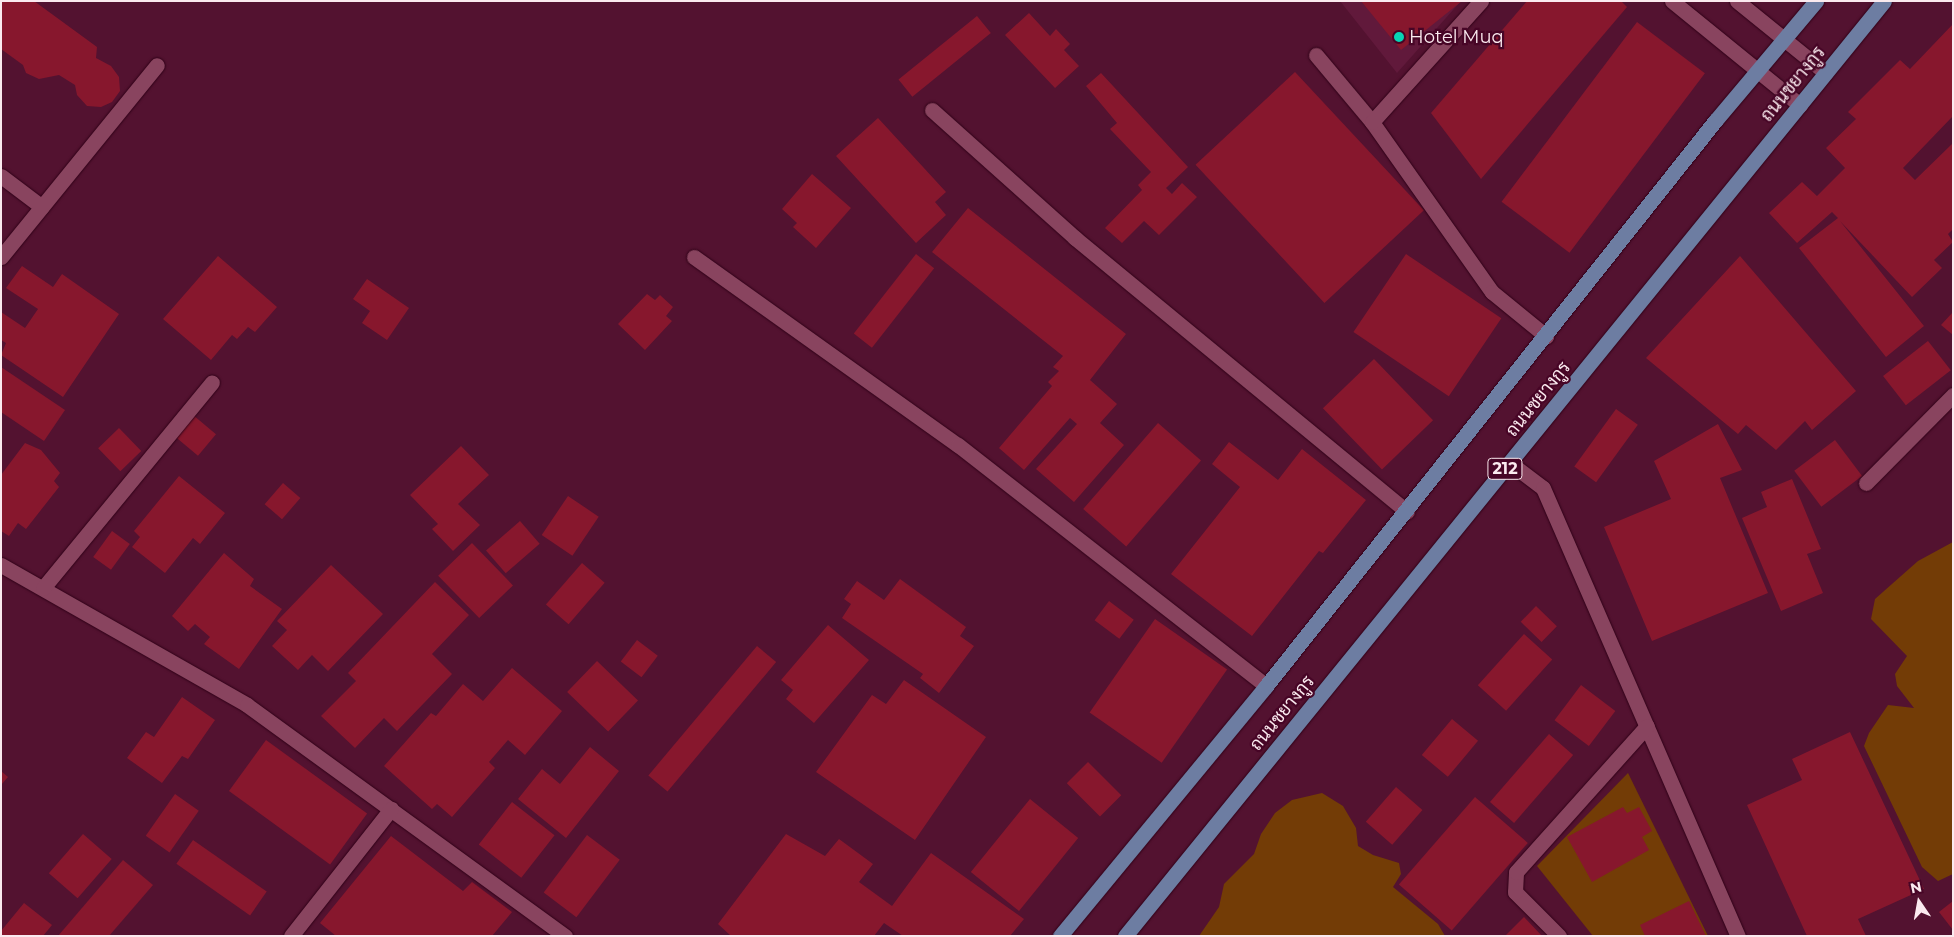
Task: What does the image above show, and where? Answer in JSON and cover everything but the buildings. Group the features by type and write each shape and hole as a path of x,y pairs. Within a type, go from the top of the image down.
{"main road":[{"name":"ถนนชยางกูร","path":"1060,936 1266,686 1816,1"},
{"name":"ถนนชยางกูร","path":"1125,936 1884,1"}],"street":[{"path":"1372,122 1482,1"},
{"path":"1672,1 1800,106"},
{"path":"1737,1 1826,73"},
{"path":"1316,55 1372,122 1492,292 1546,336"},
{"path":"1,257 157,65"},
{"path":"932,110 1075,238 1406,512"},
{"path":"1,176 42,207"},
{"path":"694,258 958,445 1266,686"},
{"path":"42,588 212,382"},
{"path":"1866,483 1953,396"},
{"path":"1510,463 1543,488 1738,936"},
{"path":"1,566 247,705 565,936"},
{"path":"1559,936 1516,892 1516,872 1647,726"},
{"path":"291,936 391,809"}],"shaded area":[{"name":"Hotel Muq","path":"1340,1 1461,1 1397,73"},
{"path":"1953,542 1953,874 1938,881 1922,867 1864,746 1869,733 1888,705 1914,708 1897,686 1895,674 1907,656 1871,619 1875,599 1918,561"},
{"path":"1628,773 1708,936 1593,936 1537,866"},
{"path":"1322,793 1343,806 1356,828 1358,846 1373,855 1399,863 1401,874 1393,887 1438,924 1445,936 1199,936 1219,907 1224,884 1254,854 1261,834 1275,813 1292,800"}],"place":[{"name":"Hotel Muq","path":"1399,37"}]}
